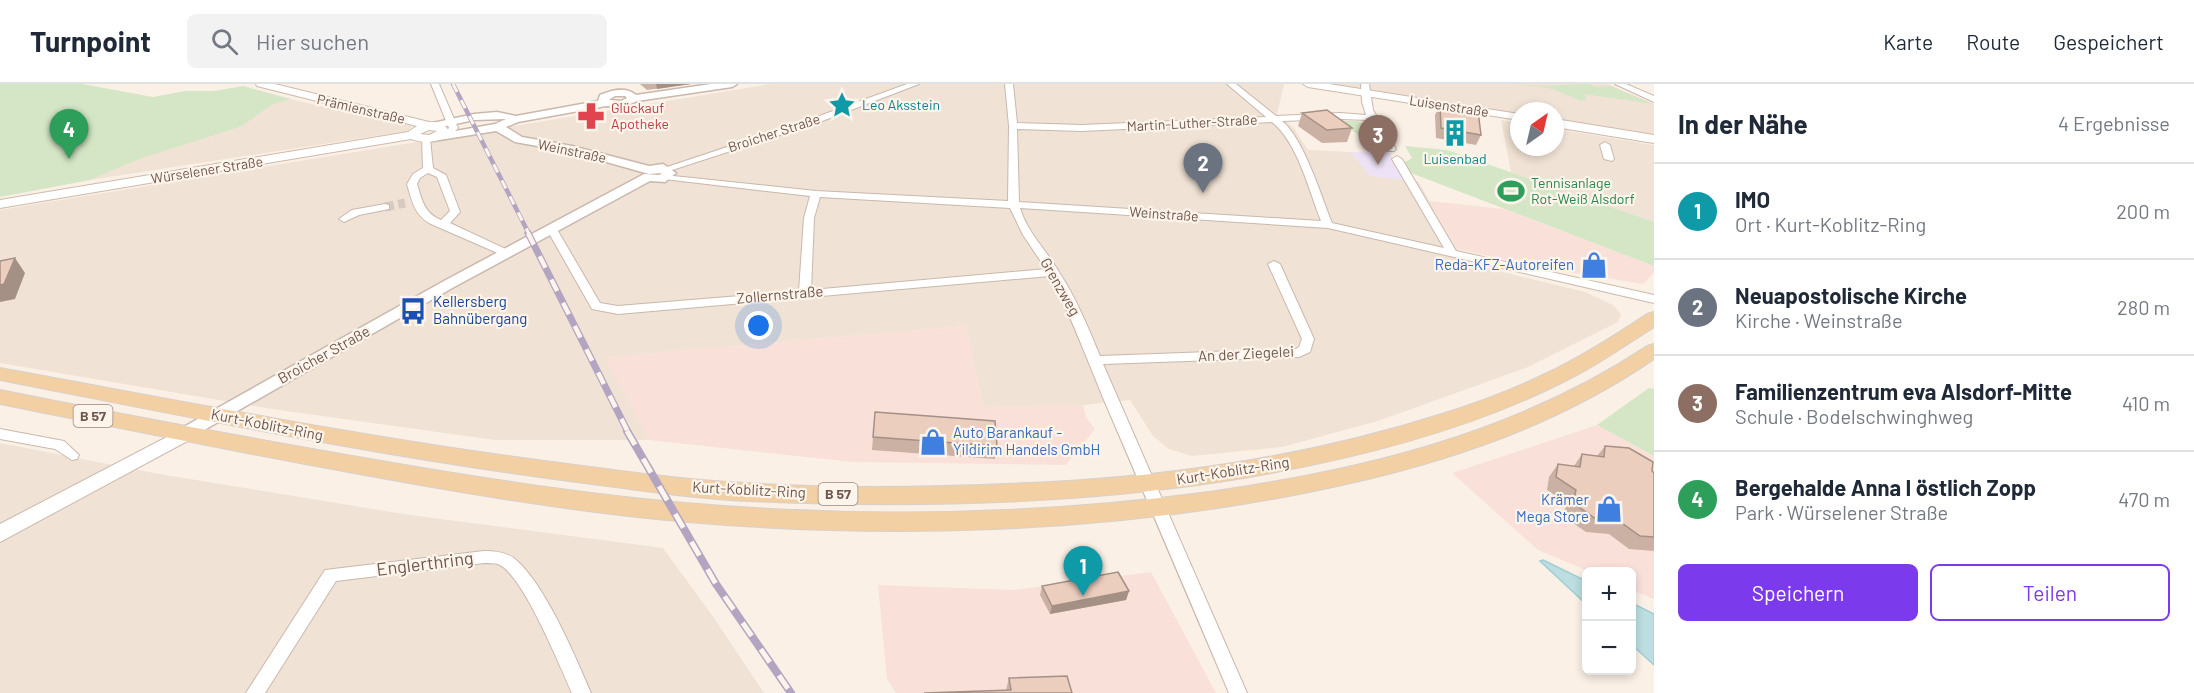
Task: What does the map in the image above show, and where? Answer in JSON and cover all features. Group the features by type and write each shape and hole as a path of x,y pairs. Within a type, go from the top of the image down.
{"main road":[{"name":"Prämienstraße","path":"261,84 419,122 429,136"},
{"name":"Luisenstraße","path":"1308,84 1364,88 1510,115"},
{"path":"1564,126 1602,139 1654,139"},
{"name":"Würselener Straße","path":"0,204 429,136"},
{"name":"Kurt-Koblitz-Ring","path":"0,374 324,435 495,463 640,482 746,492 883,495 986,493 1150,484 1293,462 1395,437 1480,410 1551,380 1604,351 1654,318"},
{"name":"Kurt-Koblitz-Ring","path":"0,397 448,481 600,503 732,516 928,522 1106,513 1160,508 1297,488 1415,459 1525,422 1585,393 1632,366 1654,350"},
{"name":"Broicher Straße","path":"0,534 186,433"}],"street":[{"path":"429,136 454,131 435,84"},
{"path":"429,136 498,127 515,119 606,104 623,104 634,98 732,84"},
{"name":"Broicher Straße","path":"666,173 915,84"},
{"name":"Grenzweg","path":"1009,84 1013,126 1014,205 1028,236 1054,273 1077,316 1094,360 1160,508"},
{"path":"1231,84 1284,127 1299,152 1328,225"},
{"path":"1619,84 1654,99"},
{"path":"606,104 604,97 617,88 634,98"},
{"path":"1364,88 1371,118 1391,149"},
{"path":"429,136 452,122 501,115 515,119"},
{"name":"Martin-Luther-Straße","path":"1013,126 1082,128 1341,116 1371,118"},
{"name":"Weinstraße","path":"498,127 519,140 572,149 649,174"},
{"path":"428,169 429,136"},
{"path":"1602,139 1609,159"},
{"path":"1397,159 1451,250 1450,254"},
{"path":"428,169 416,176 412,184 423,215 429,221 443,224 506,253"},
{"path":"428,169 441,176 454,212 443,224"},
{"path":"649,174 658,179 666,173"},
{"name":"Weinstraße","path":"666,173 816,194 1328,225 1654,299"},
{"name":"Broicher Straße","path":"186,433 649,174"},
{"path":"805,293 809,218 816,194"},
{"path":"405,203 417,200"},
{"path":"344,219 356,212 384,207"},
{"name":"Zollernstraße","path":"551,228 596,306 609,309 625,310 1054,273"},
{"name":"An der Ziegelei","path":"1094,360 1299,353 1305,349 1308,339 1274,264"},
{"path":"0,434 59,445 72,455"},
{"path":"1160,508 1238,693"},
{"name":"Englerthring","path":"255,693 331,575 484,557 500,557 512,565 530,589 582,693"}],"shaded area":[{"path":"771,84 1284,84 1277,114 1293,127 1308,150 1351,152 1370,176 1418,181 1465,263 1585,292 1613,305 1621,314 1618,322 1528,367 1378,421 1282,447 1192,456 1169,449 1153,436 1130,400 1083,405 983,407 966,326 606,357 649,440 495,440 272,409 0,363 0,210"},
{"path":"1330,84 1608,84 1654,104 1654,135 1564,121 1564,102 1510,102 1510,113"},
{"path":"284,98 413,126 407,131 90,180"},
{"path":"1501,120 1510,122 1510,156 1564,156 1564,130 1654,145 1654,222 1511,172"},
{"path":"1351,152 1389,153 1405,180 1370,176"},
{"path":"1429,201 1504,209 1654,266 1654,273 1643,284 1538,267 1457,249"},
{"path":"966,326 983,407 1083,405 1086,417 1095,429 1066,465 853,462 649,440 605,357"},
{"path":"1597,425 1654,456 1654,599 1636,592 1636,567 1582,568 1538,550 1452,473"},
{"path":"0,443 159,474 410,515 663,548 714,618 764,693 0,693"},
{"path":"1151,572 1216,693 896,693 887,679 878,585 1014,590"}],"green space":[{"path":"0,84 82,84 153,97 185,91 214,91 243,86 291,99 271,105 242,126 142,158 90,180 0,197"},
{"path":"1518,84 1610,86 1653,104 1585,94 1586,100 1581,101 1553,89"},
{"path":"1340,121 1357,121 1374,126 1386,147 1365,145 1358,141 1365,140"},
{"name":"Tennisanlage Rot-Weiß Alsdorf","path":"1405,146 1447,150 1654,222 1654,266 1411,173 1403,163 1412,158"},
{"path":"1649,388 1654,389 1654,456 1597,425"}],"water":[{"path":"1543,560 1582,579 1582,600 1540,561"},
{"path":"1636,605 1654,614 1654,665 1636,649"}],"building":[{"path":"1440,105 1478,111 1481,135 1441,128"},
{"path":"1327,110 1352,128 1327,130 1302,113"},
{"path":"15,258 4,284 0,285 0,261"},
{"path":"875,412 995,421 997,446 873,437"},
{"name":"Krämer Mega Store","path":"1605,446 1629,448 1653,462 1654,537 1640,536 1619,521 1596,519 1573,503 1576,490 1556,477 1558,464 1580,467 1582,454 1604,457"},
{"path":"1118,572 1129,591 1052,606 1042,586"},
{"path":"1067,676 1072,693 924,693 1011,690 1009,678"}],"tunnel":[{"path":"385,207 405,203"}],"railway":[{"path":"453,84 529,234"},
{"path":"528,233 628,432"},
{"path":"627,431 716,584 791,693"}],"place":[{"name":"Leo Aksstein","path":"842,105"},
{"name":"Glückauf Apotheke","path":"591,116"},
{"name":"Luisenbad","path":"1455,133"},
{"name":"Bergehalde Anna I östlich Zopp","path":"69,159"},
{"name":"Familienzentrum eva Alsdorf-Mitte","path":"1378,165"},
{"name":"Tennisanlage Rot-Weiß Alsdorf","path":"1511,191"},
{"name":"Neuapostolische Kirche","path":"1203,193"},
{"name":"Reda-KFZ-Autoreifen","path":"1594,265"},
{"name":"Kellersberg Bahnübergang","path":"413,311"},
{"name":"Auto Barankauf - Yildirim Handels GmbH","path":"933,442"},
{"name":"Krämer Mega Store","path":"1609,509"},
{"name":"IMO","path":"1083,596"}]}
